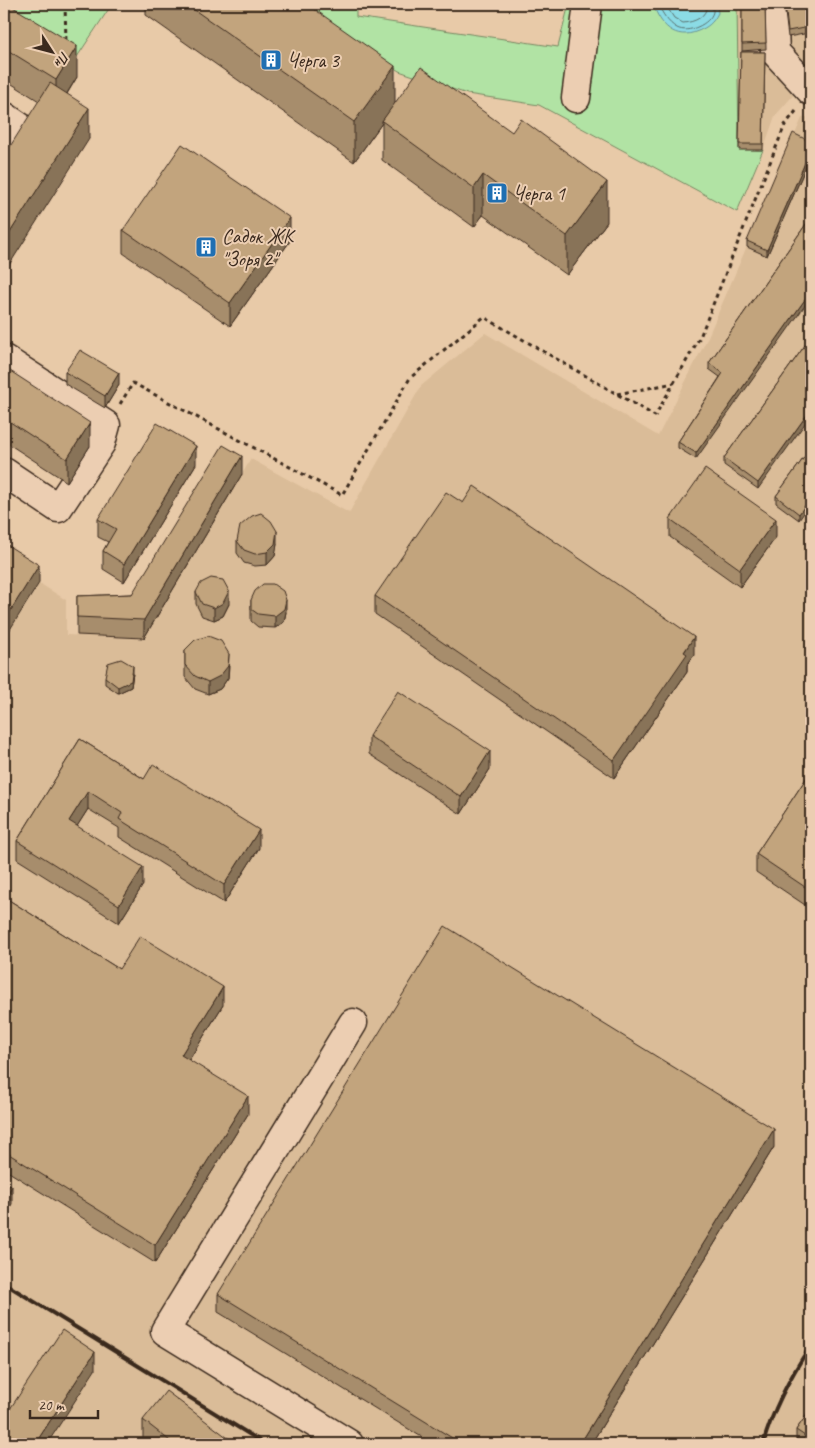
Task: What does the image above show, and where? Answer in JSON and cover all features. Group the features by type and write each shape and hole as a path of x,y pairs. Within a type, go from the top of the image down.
{"lane":[{"path":"576,98 588,4"},
{"path":"773,4 775,52 806,98"},
{"path":"4,116 20,127 4,152"},
{"path":"4,359 106,425 102,443 58,508 4,472"},
{"path":"349,1444 165,1331 353,1023"}],"path":[{"path":"58,38 66,43 65,4"},
{"path":"106,425 133,384 342,495 410,378 484,317 655,416 700,337 785,125 806,98"},
{"path":"617,394 675,383"}],"shaded area":[{"path":"737,4 811,4 811,86 804,83 775,116 763,150 739,150"},
{"path":"811,116 811,1444 4,1444 4,561 66,600 66,635 144,638 251,459 349,513 421,386 485,333 658,436 707,339 802,118"}],"green space":[{"path":"4,4 112,4 75,60"},
{"path":"300,4 356,4 356,17 558,47 569,4 653,4 660,18 718,6 717,4 737,4 739,149 763,150 737,212 539,105 467,94 399,71"}],"water":[{"path":"653,4 717,4 718,13 705,28 690,34 682,34 664,24"}],"building":[{"path":"4,4 8,4 77,46 56,80 4,48"},
{"path":"186,4 307,4 395,66 354,122"},
{"path":"742,4 765,4 766,43 742,44"},
{"path":"785,4 806,4 809,27 788,31"},
{"path":"741,52 765,52 763,144 739,144"},
{"path":"421,67 512,132 521,119 607,182 567,236 483,175 474,188 382,121"},
{"path":"50,83 89,108 4,242 4,156"},
{"path":"793,133 811,142 811,149 767,250 747,241"},
{"name":"Садок ЖК \"Зоря 2\"","path":"182,144 290,218 230,303 123,230"},
{"path":"811,217 811,291 696,453 678,442 723,373 709,363"},
{"path":"811,337 811,409 758,483 724,458"},
{"path":"80,350 119,373 105,396 65,372"},
{"path":"4,367 90,423 67,459 4,418"},
{"path":"157,423 196,446 124,564 103,551 116,529 98,519"},
{"path":"223,445 242,456 144,620 77,617 77,596 132,594"},
{"path":"811,448 811,497 799,514 776,496"},
{"path":"705,469 776,519 740,569 670,519"},
{"path":"474,486 694,637 684,652 687,654 614,760 375,596 446,492 463,503"},
{"path":"261,513 271,521 277,531 275,544 267,552 255,554 244,550 237,541 240,526 252,516"},
{"path":"4,543 39,565 4,621"},
{"path":"211,578 223,580 229,591 223,603 214,608 202,604 196,592 201,583"},
{"path":"263,584 273,584 283,591 286,600 284,609 275,616 258,614 251,609 251,600 255,591"},
{"path":"208,636 221,641 229,654 228,666 220,676 208,682 195,676 185,665 185,650 195,640"},
{"path":"121,659 133,666 131,681 118,687 105,677 108,663"},
{"path":"398,691 490,751 461,797 369,736"},
{"path":"80,739 144,779 153,764 259,830 224,885 119,819 122,813 88,791 69,821 143,867 119,905 17,841"},
{"path":"811,771 811,891 756,854"},
{"path":"4,897 119,969 140,936 223,987 181,1055 248,1096 155,1245 4,1151"},
{"path":"445,926 774,1129 580,1444 462,1444 218,1294"},
{"path":"4,1181 12,1186 4,1199"},
{"path":"62,1330 95,1352 35,1444 4,1444 4,1418"},
{"path":"166,1391 236,1444 174,1444 143,1420"},
{"path":"811,1409 811,1440 796,1430"}],"railway":[{"path":"4,1283 265,1444"},
{"path":"763,1444 783,1393 811,1345"}],"place":[{"name":"Черга 3","path":"271,60"},
{"name":"Черга 1","path":"497,193"},
{"name":"Садок ЖК \"Зоря 2\"","path":"206,247"}]}
